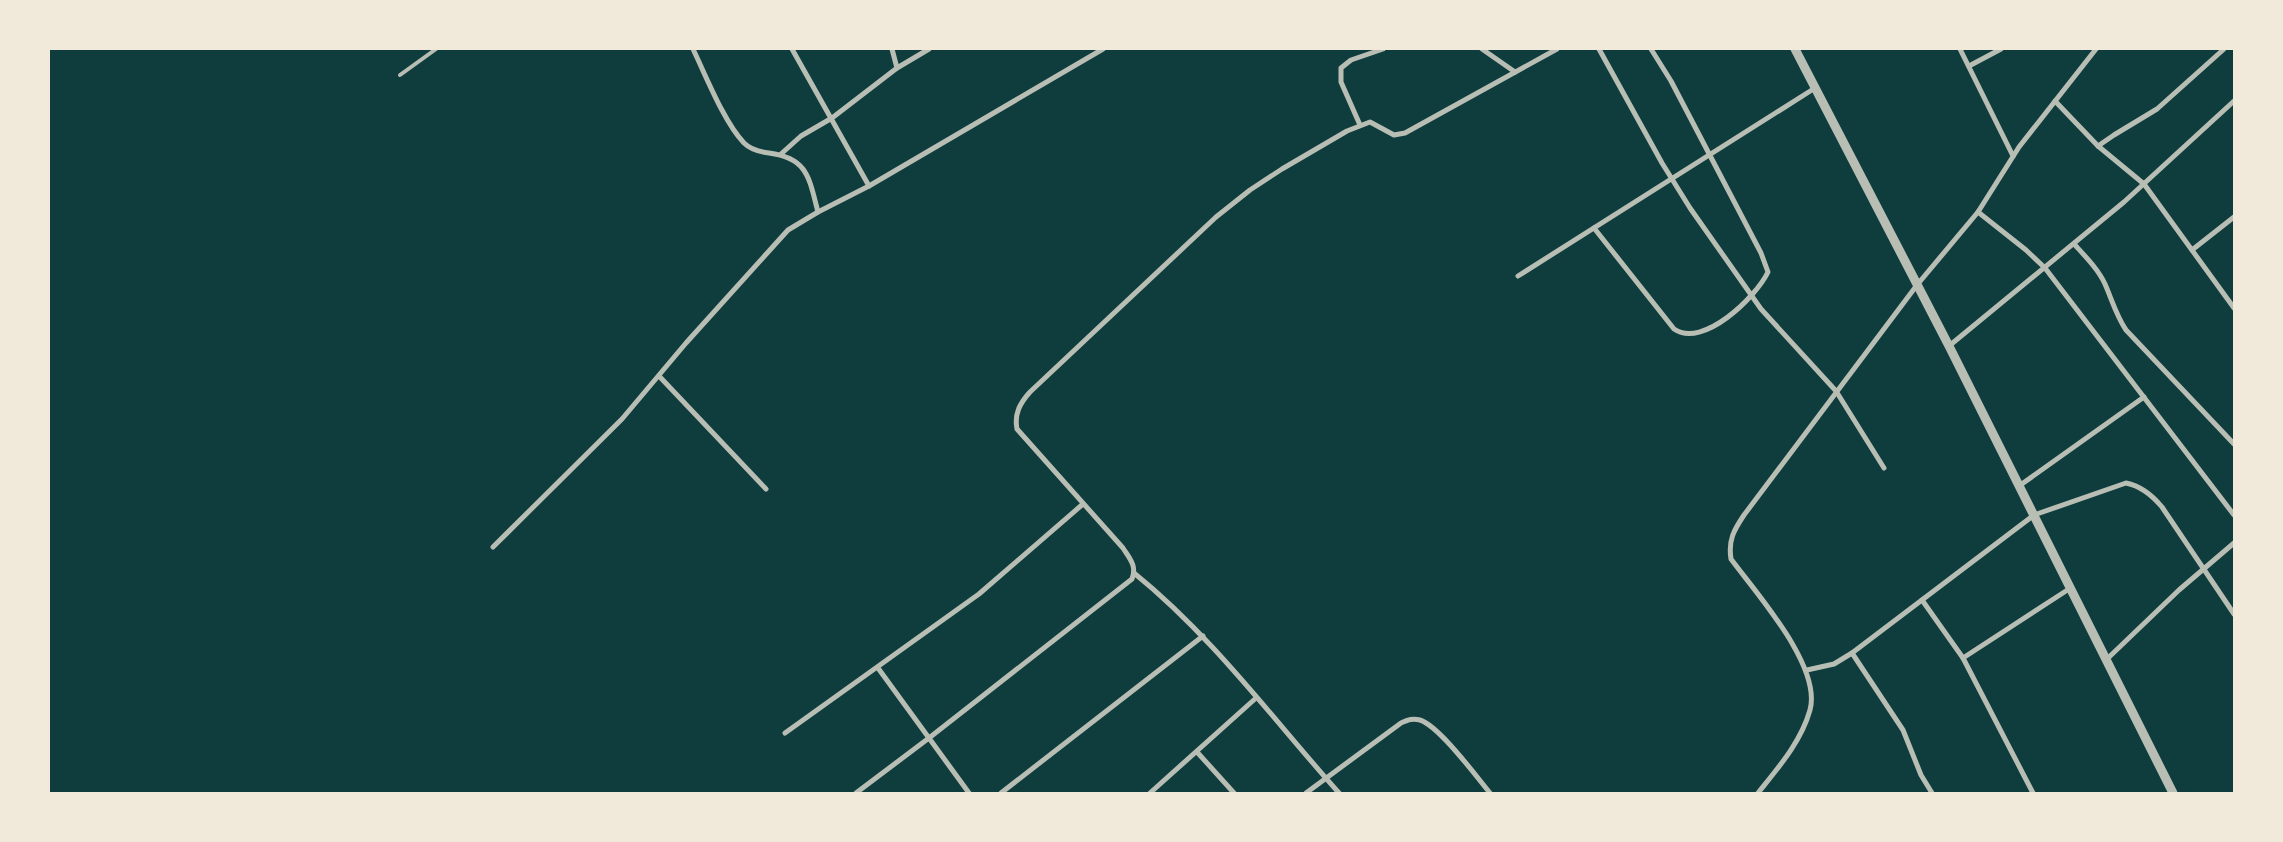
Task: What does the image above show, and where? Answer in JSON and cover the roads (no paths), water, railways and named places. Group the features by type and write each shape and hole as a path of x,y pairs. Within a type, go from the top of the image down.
{"street":[{"path":"693,49 724,110 744,143 757,150 781,154 791,158 801,166 808,177 818,212"},
{"path":"792,49 870,186"},
{"path":"892,49 897,68"},
{"path":"781,154 801,136 832,118 897,68 929,49"},
{"path":"493,547 593,451 788,230 818,212 870,186 1103,49"},
{"path":"1360,125 1342,82 1341,68 1351,60 1383,49"},
{"path":"1482,49 1515,72"},
{"path":"856,793 930,738 1132,579 1134,573 1133,562 1123,548 1017,430 1016,417 1022,401 1232,204 1297,160 1360,125 1370,122 1394,135 1404,133 1557,49"},
{"path":"1600,49 1672,179 1752,297 1774,325 1836,391 1884,468"},
{"path":"1594,228 1674,329 1681,334 1706,330 1723,320 1752,297 1768,272 1767,264 1671,81 1651,49"},
{"path":"1795,49 1949,346 2069,589 2173,793"},
{"path":"1960,49 2013,156"},
{"path":"1969,66 2001,49"},
{"path":"1758,793 1785,758 1805,725 1811,707 1807,670 1798,652 1768,608 1731,559 1729,546 1732,534 1836,391 1917,285 1978,212 2013,156 2096,49"},
{"path":"2098,146 2114,134 2152,113 2224,49"},
{"path":"1518,276 1815,88"},
{"path":"2055,101 2098,146 2144,184 2234,308"},
{"path":"1949,346 2144,184 2234,101"},
{"path":"1978,212 2026,250 2045,268 2234,515"},
{"path":"2192,250 2234,216"},
{"path":"2074,244 2098,272 2105,284 2114,310 2126,330 2234,444"},
{"path":"659,376 766,489"},
{"path":"2018,486 2144,397"},
{"path":"1807,670 1834,664 1852,653 2034,516 2126,483 2137,486 2154,498 2162,507 2234,614"},
{"path":"785,733 979,594 1083,504"},
{"path":"2106,660 2179,590 2234,543"},
{"path":"1134,573 1170,603 1203,636 1339,793"},
{"path":"1963,658 2069,589"},
{"path":"1922,600 1963,658 2033,793"},
{"path":"1001,793 1203,636"},
{"path":"1852,653 1903,730 1921,775 1932,793"},
{"path":"878,668 969,793"},
{"path":"1150,793 1256,698"},
{"path":"1306,793 1401,723 1412,718 1422,720 1438,733 1490,793"},
{"path":"1196,752 1234,793"}],"lane":[{"path":"400,75 436,49"}]}
